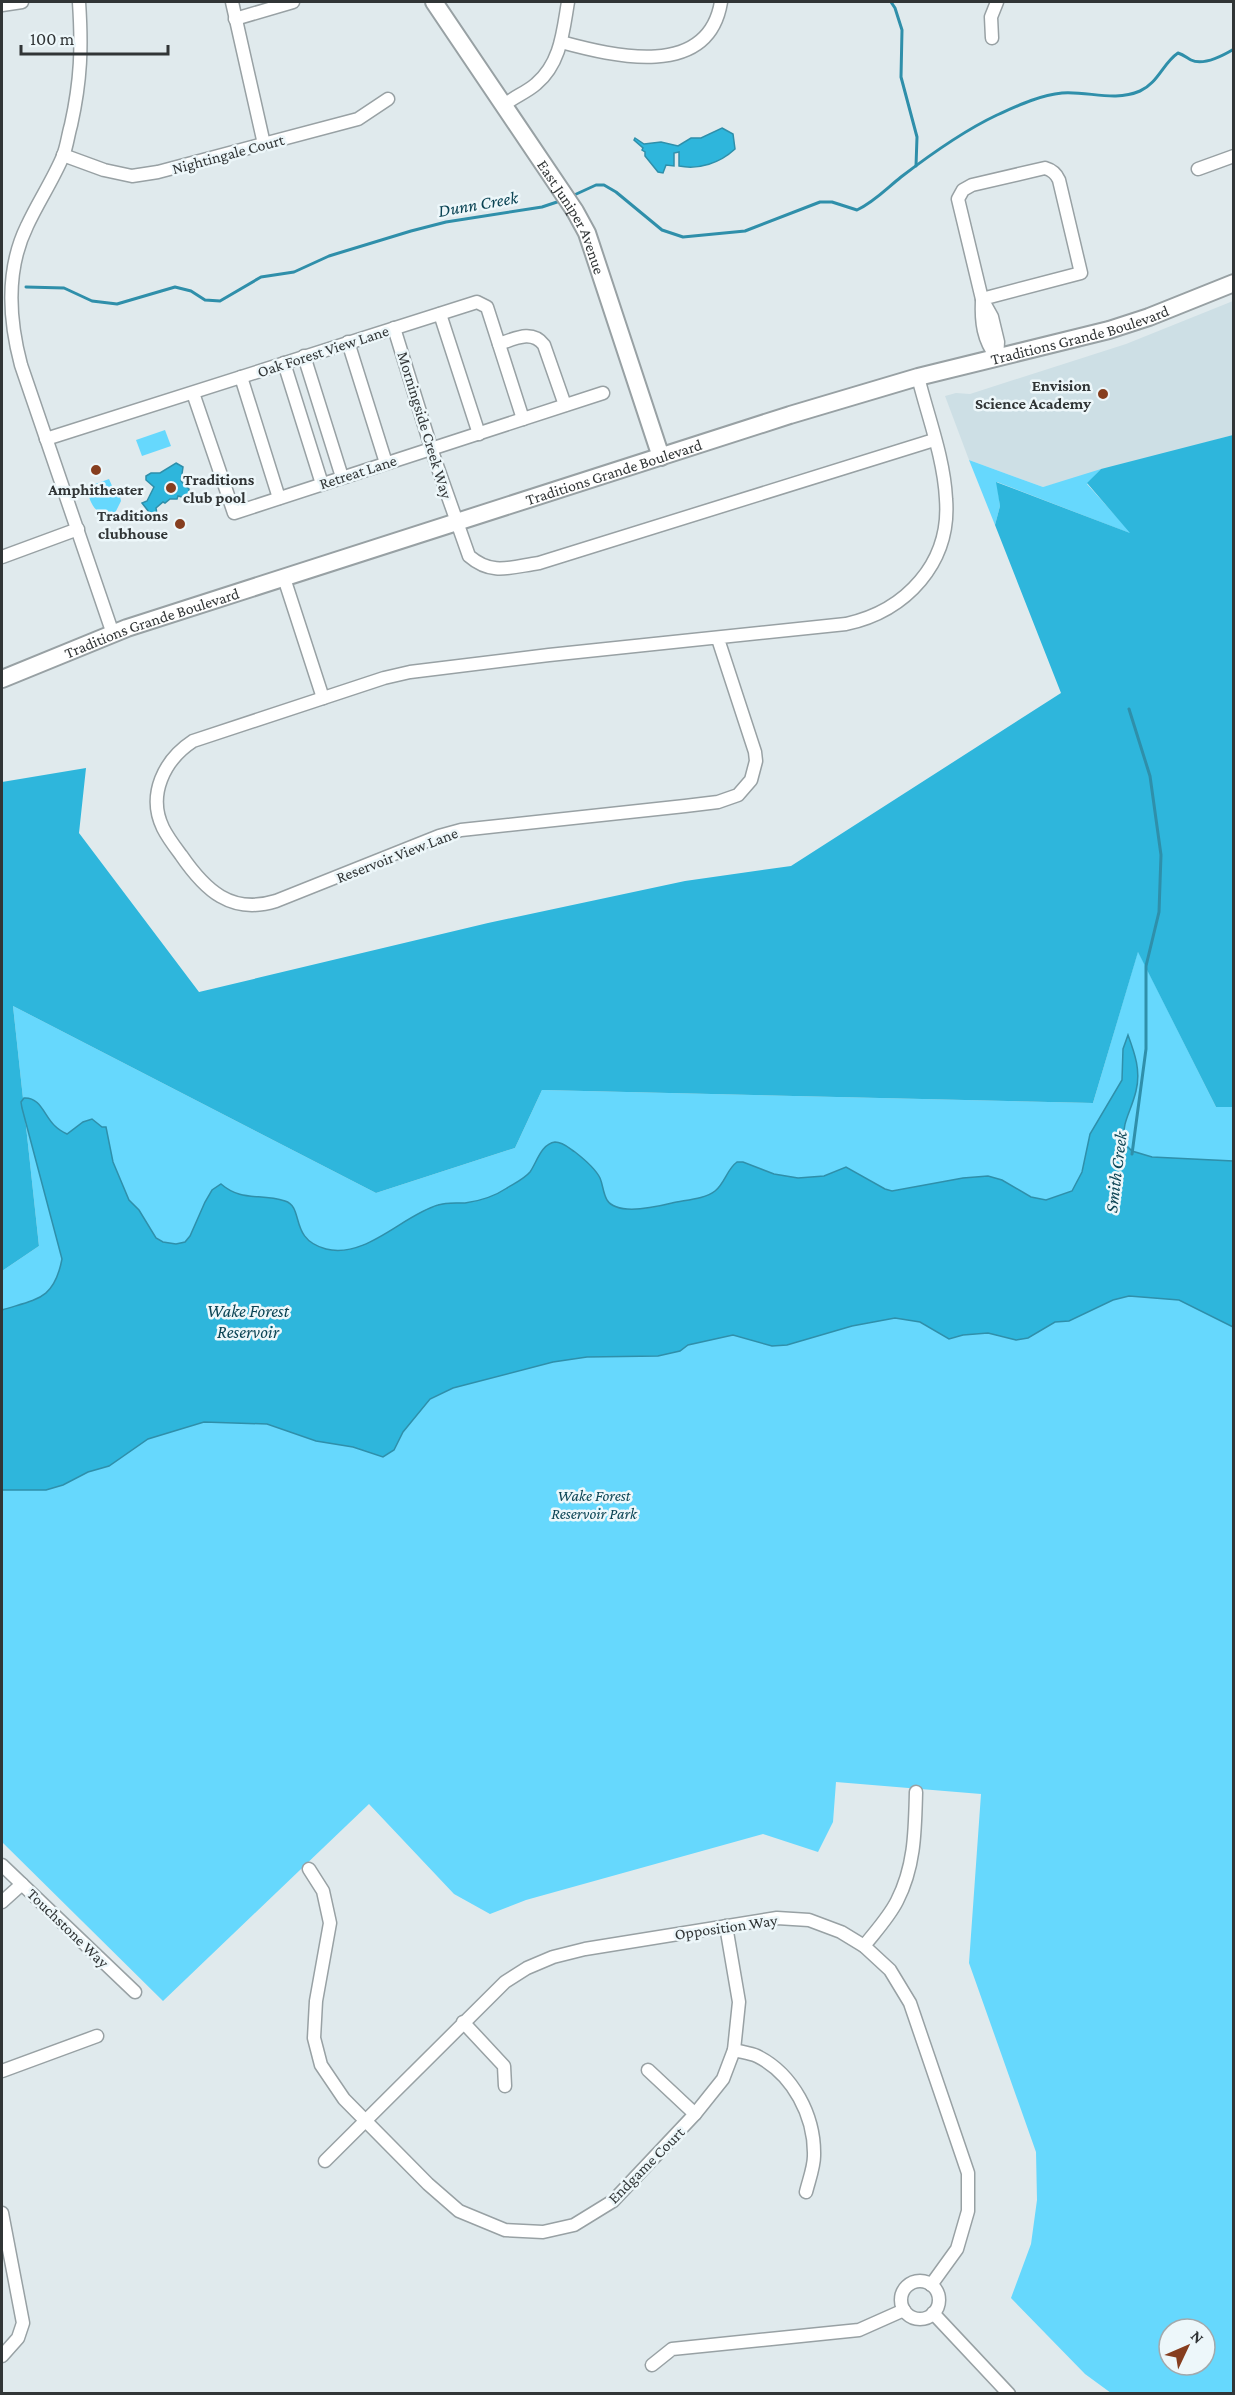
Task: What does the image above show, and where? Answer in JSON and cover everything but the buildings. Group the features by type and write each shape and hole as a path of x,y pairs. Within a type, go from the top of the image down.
{"main road":[{"name":"East Juniper Avenue","path":"434,2 579,219 600,267 661,457"},
{"name":"Traditions Grande Boulevard","path":"2,679 113,634 284,578 854,395 1109,330 1149,317 1233,283"}],"street":[{"path":"2,5 22,2"},
{"path":"79,2 82,66 75,104 63,155 26,228 17,255 11,299 15,344 113,634"},
{"path":"232,2 264,144"},
{"path":"235,19 293,2"},
{"path":"504,105 535,86 546,74 556,57 561,42 568,2"},
{"path":"561,42 649,59 677,54 696,44 710,31 721,2"},
{"path":"992,38 991,16 997,2"},
{"name":"Nightingale Court","path":"63,155 104,170 132,176 158,172 358,119 388,99"},
{"path":"1198,170 1233,156"},
{"path":"982,299 1081,273 1059,180 1049,169 972,185 958,199 982,299 994,326 998,342 997,358"},
{"name":"Oak Forest View Lane","path":"46,439 477,302 487,307 523,419"},
{"path":"440,314 479,434"},
{"name":"Morningside Creek Way","path":"394,328 431,448 469,556 480,566 496,570 539,563 934,440"},
{"path":"499,344 526,336 540,339 565,405"},
{"path":"348,342 387,463"},
{"path":"303,356 342,477"},
{"path":"284,363 322,484"},
{"path":"241,377 279,498"},
{"name":"Reservoir View Lane","path":"718,639 751,736 756,761 751,780 745,789 730,799 685,806 469,828 439,836 276,902 255,905 235,903 224,898 198,878 163,828 157,806 157,794 165,770 177,753 192,741 400,674 549,655 846,624 865,620 888,610 912,591 932,563 945,525 946,497 918,377"},
{"name":"Retreat Lane","path":"193,393 234,513 603,393"},
{"path":"2,557 78,530"},
{"path":"284,578 323,698"},
{"path":"864,1946 897,1902 909,1872 915,1841 916,1792"},
{"name":"Touchstone Way","path":"2,1865 135,1992"},
{"name":"Endgame Court","path":"309,1869 324,1891 330,1923 316,2001 314,2038 321,2065 330,2081 364,2121 428,2184 459,2211 505,2230 543,2232 573,2225 613,2201 695,2114 723,2079 734,2050 739,2002 726,1926"},
{"path":"2,1902 22,1884"},
{"name":"Opposition Way","path":"325,2161 463,2022 505,1982 527,1968 553,1957 585,1949 777,1918 809,1920 841,1932 864,1946 890,1970 910,2003 968,2173 968,2211 957,2249 931,2285"},
{"path":"463,2022 504,2066 505,2086"},
{"path":"2,2070 97,2036"},
{"path":"734,2050 756,2056 775,2069 795,2089 804,2106 813,2135 814,2158 806,2192"},
{"path":"648,2070 695,2114"},
{"path":"2,2213 23,2323 18,2338 2,2355"},
{"path":"920,2281 931,2285 939,2298 933,2313 928,2317 917,2318 904,2310 902,2295 909,2285 920,2281"},
{"path":"652,2365 672,2349 859,2330 904,2310"},
{"path":"933,2313 1009,2394"}],"shaded area":[{"name":"Envision Science Academy","path":"1233,301 1233,435 1043,487 969,460 945,396 956,393 970,394 1126,344"}],"green space":[{"path":"165,430 171,446 142,456 136,440"},
{"path":"1233,435 1233,1107 1216,1107 1138,952 1093,1103 542,1090 515,1148 376,1193 13,1006 39,1246 2,1271 2,782 86,768 79,833 199,992 488,923 685,881 791,866 1061,693 995,525 1000,506 996,482 1130,533 1087,483 1101,469"},
{"path":"969,460 1043,487 1101,469 1087,484 1132,534 997,482 1000,506 995,525"},
{"path":"109,479 113,488 119,491 121,501 114,515 102,514 94,508 87,487"},
{"name":"Wake Forest Reservoir Park","path":"1138,951 1216,1107 1233,1107 1233,2393 1111,2393 1085,2374 1011,2298 1031,2244 1037,2200 1036,2152 969,1963 981,1794 836,1782 833,1822 818,1852 763,1834 526,1900 490,1914 454,1894 369,1804 163,2001 2,1842 2,1271 39,1246 13,1006 376,1193 515,1148 542,1090 1093,1103"}],"water":[{"path":"722,128 733,134 735,149 729,154 716,162 687,167 679,166 679,152 674,153 674,166 666,165 663,173 658,172 645,156 643,148 634,140 635,138 644,144 661,142 678,146 691,138 701,138"},
{"name":"Traditions club pool","path":"176,463 183,467 181,481 189,489 189,496 186,498 178,496 177,499 163,502 156,508 157,514 149,512 142,503 147,501 154,487 146,480 146,476 151,473 160,473"},
{"name":"Wake Forest Reservoir","path":"1128,1035 1135,1056 1138,1076 1136,1091 1124,1127 1123,1142 1132,1151 1152,1157 1233,1161 1233,1327 1179,1300 1129,1296 1113,1300 1069,1321 1055,1322 1028,1338 1016,1340 988,1333 963,1335 949,1339 920,1322 895,1318 852,1326 787,1345 772,1346 733,1335 688,1345 680,1351 658,1356 587,1357 553,1362 453,1388 430,1399 403,1432 394,1450 383,1457 353,1447 316,1441 267,1424 204,1422 148,1439 109,1466 88,1472 63,1485 46,1490 2,1490 2,1310 42,1296 54,1283 62,1259 22,1108 21,1102 24,1098 38,1104 51,1122 67,1134 83,1122 92,1119 102,1127 106,1127 113,1162 129,1200 139,1210 156,1238 163,1242 176,1244 185,1242 212,1190 221,1184 236,1193 276,1199 291,1204 306,1238 326,1249 341,1250 370,1242 425,1210 438,1205 471,1202 497,1193 528,1174 546,1146 555,1142 568,1147 592,1167 600,1178 607,1200 619,1208 637,1209 706,1196 718,1188 737,1162 743,1162 774,1174 798,1178 824,1176 846,1167 892,1191 963,1178 988,1176 1002,1180 1031,1197 1046,1200 1072,1191 1082,1172 1090,1134 1122,1080 1123,1049"}],"waterway":[{"path":"891,2 902,30 901,77 917,137 916,166"},
{"name":"Dunn Creek","path":"572,196 596,185 604,185 616,192 662,230 683,237 745,231 820,202 832,202 857,210 948,143 984,121 1012,108 1037,98 1062,93 1111,96 1130,94 1140,91 1151,83 1178,53 1201,62 1234,49"},
{"name":"Dunn Creek","path":"26,287 64,288 92,301 117,304 175,287 191,291 205,300 220,301 261,277 294,272 329,256 411,231 446,222 542,207 560,201"},
{"name":"Smith Creek","path":"1129,709 1150,776 1161,855 1159,912 1146,966 1146,1049 1132,1154"}],"place":[{"name":"Envision Science Academy","path":"1103,394"},
{"name":"Amphitheater","path":"96,470"},
{"name":"Traditions club pool","path":"171,488"},
{"name":"Traditions clubhouse","path":"180,524"}]}
